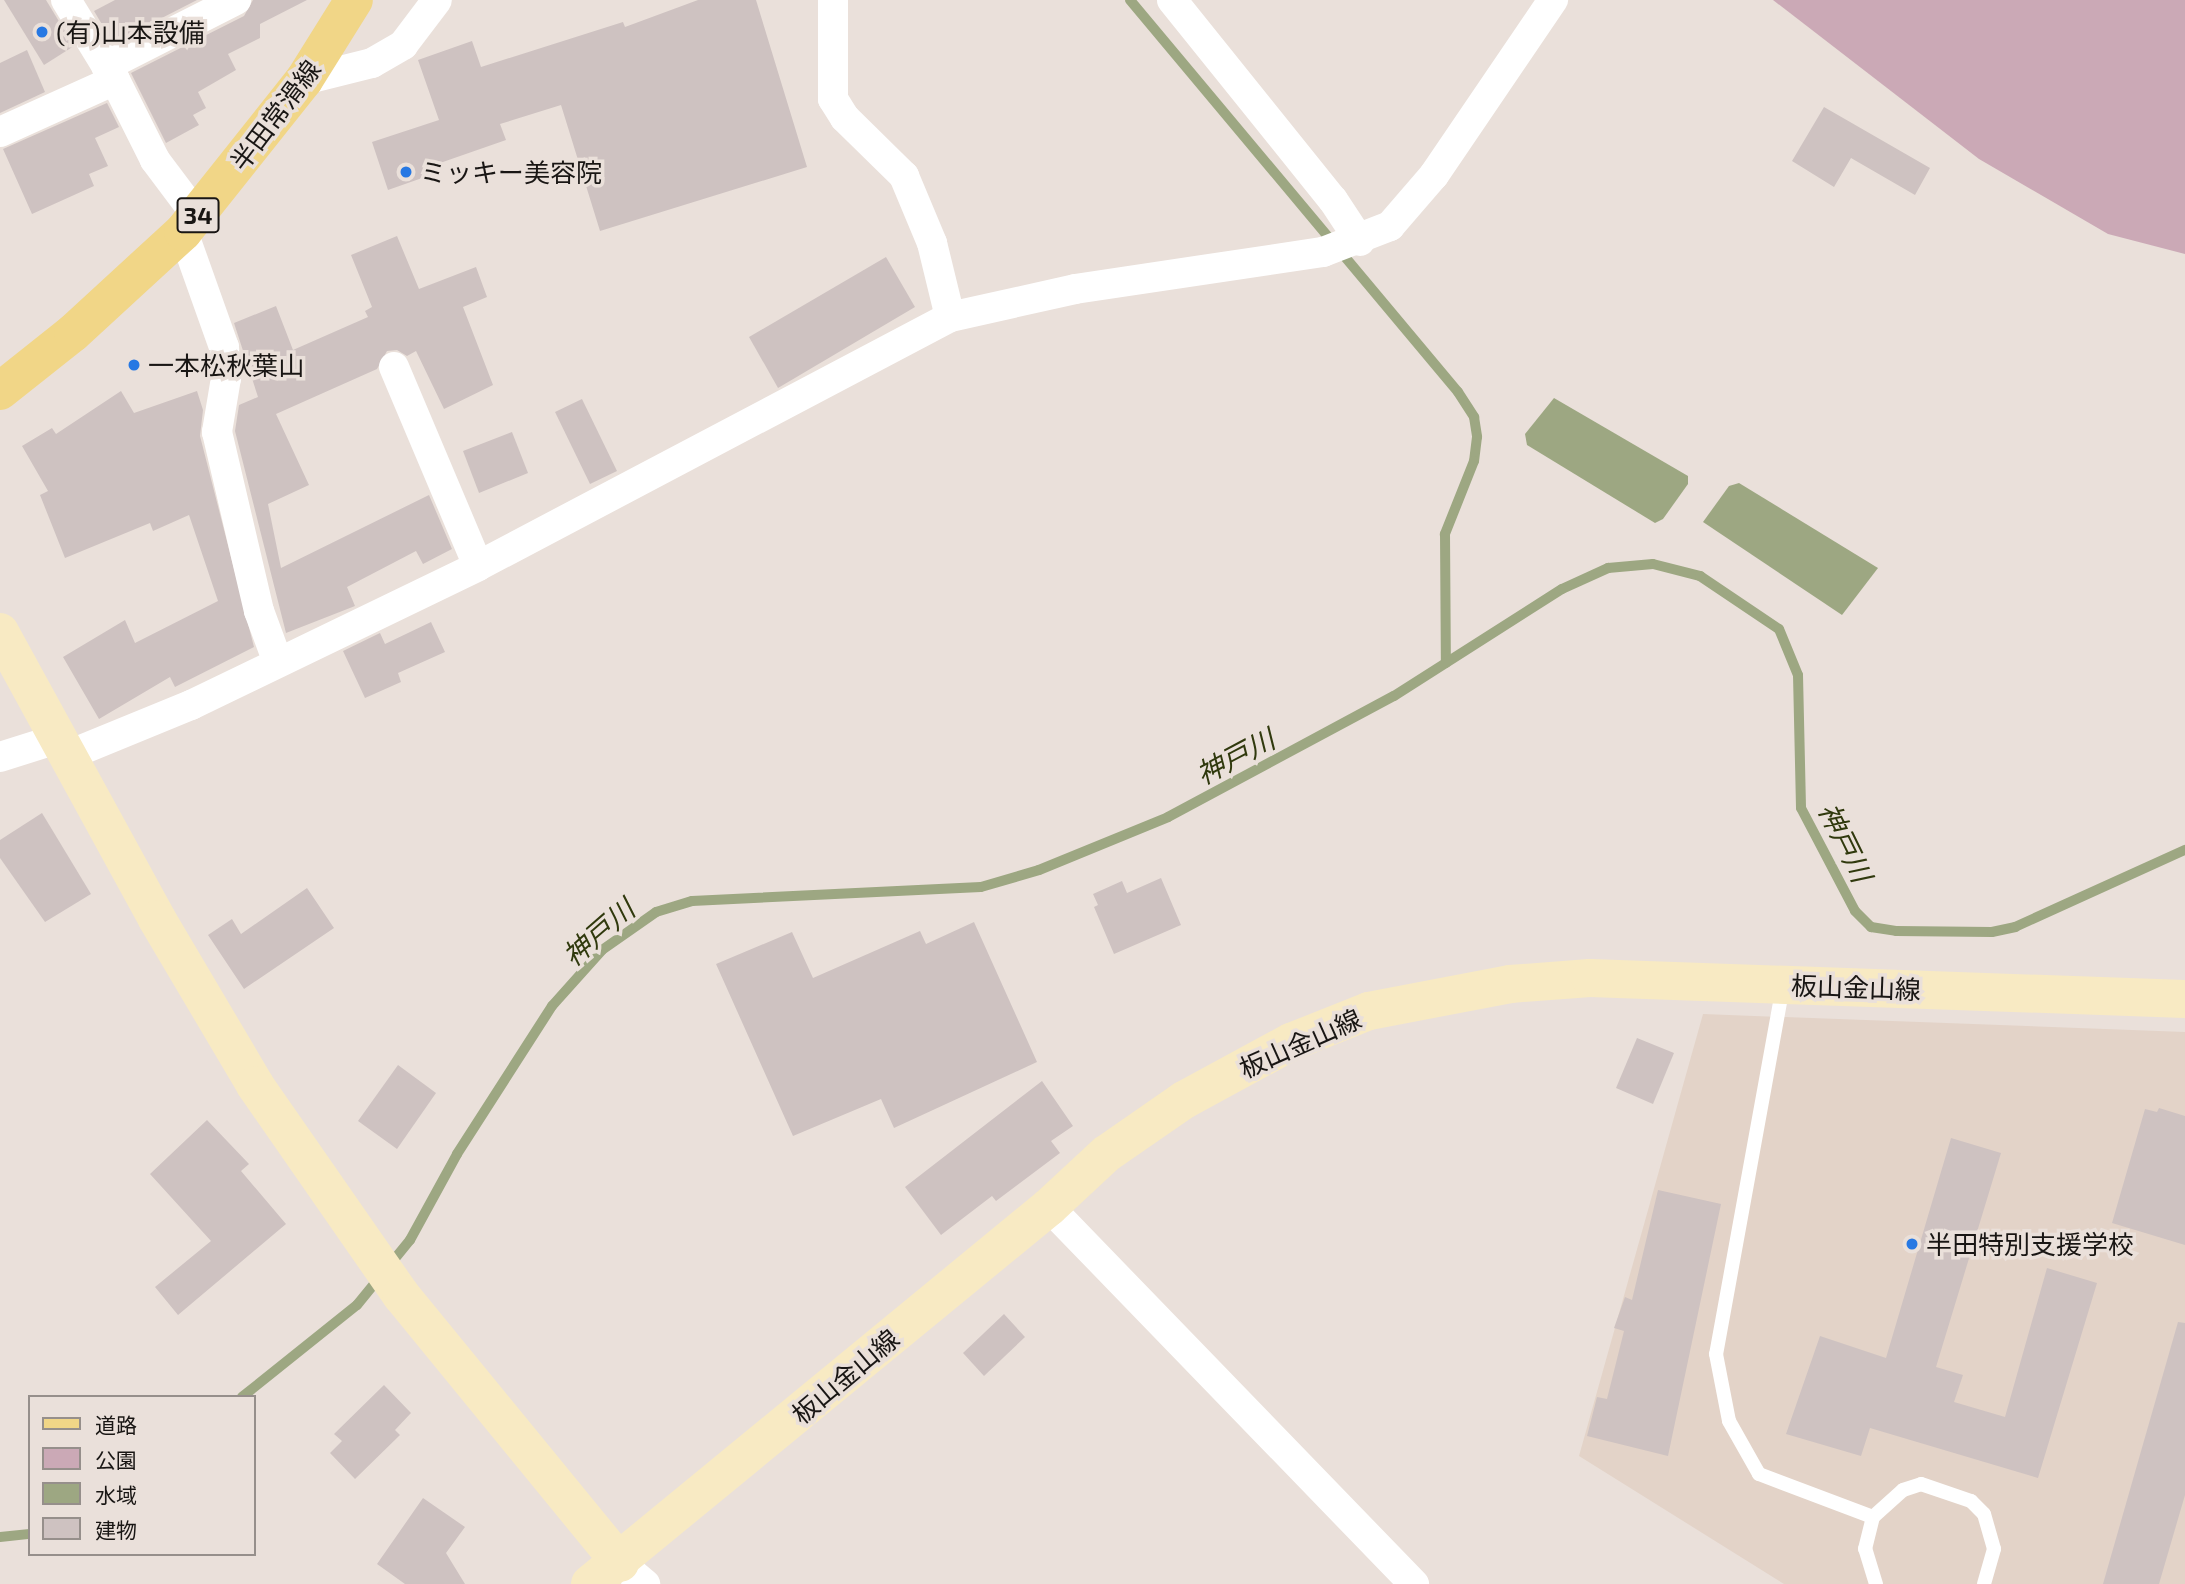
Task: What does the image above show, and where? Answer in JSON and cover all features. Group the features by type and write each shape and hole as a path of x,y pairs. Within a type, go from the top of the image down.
{"main road":[{"name":"半田常滑線","path":"0,391 73,333 190,224 304,80 354,0"},
{"path":"0,632 65,746 157,919 255,1086 401,1295 618,1577"},
{"name":"板山金山線","path":"618,1577 1049,1207 1106,1154 1184,1100 1291,1042 1369,1011 1510,984 1567,980 1783,984 2185,999"}],"street":[{"path":"0,132 110,73 236,0"},
{"path":"304,80 372,63 403,45 438,0"},
{"path":"833,0 833,99 845,118 904,176 932,243 950,317"},
{"path":"1172,0 1333,200 1360,240"},
{"path":"0,757 65,746 191,705 277,660 478,566 950,317 1075,289 1323,252 1360,240 1390,226 1434,175 1553,0"},
{"path":"75,3 190,224 223,346 226,378 216,432 259,611 277,660"},
{"path":"394,367 478,566"},
{"path":"1049,1207 1414,1584"}],"lane":[{"path":"1783,984 1716,1354 1729,1422 1759,1474 1872,1517"},
{"path":"1875,1584 1865,1549 1872,1517 1887,1500 1921,1484 1971,1501 1992,1530 1992,1567 1984,1584"}],"shaded area":[{"name":"半田特別支援学校","path":"1703,1014 2185,1032 2185,1584 1784,1584 1579,1456"}],"green space":[{"path":"1773,0 2185,0 2185,254 2108,234 1979,159"}],"water":[{"path":"1554,398 1688,476 1688,484 1663,519 1655,523 1527,445 1525,434"},
{"path":"1739,483 1878,568 1842,615 1703,522 1729,486"}],"building":[{"path":"4,0 46,0 74,46 44,65"},
{"path":"115,0 197,0 113,43 94,11"},
{"path":"253,0 307,0 260,24 260,38 228,54 236,70 198,92 206,108 193,115 199,125 166,143 131,73 244,16"},
{"path":"698,0 756,0 807,167 600,231 561,105 500,124 506,140 440,163 442,171 388,190 372,142 439,120 418,60 472,41 481,67 623,22 625,27"},
{"path":"27,50 45,92 0,113 0,63"},
{"path":"107,103 119,127 95,138 108,166 89,174 94,186 32,214 3,149"},
{"path":"1824,107 1930,168 1915,195 1851,158 1834,187 1792,161"},
{"path":"397,236 419,289 476,267 487,297 463,307 493,385 444,409 416,351 407,356 397,350 387,351 377,369 276,414 309,485 268,504 281,568 429,495 452,549 423,564 416,551 347,587 355,606 286,633 235,431 239,405 258,397 234,323 276,306 293,350 368,317 365,311 372,307 351,255"},
{"path":"886,257 915,307 778,388 749,337"},
{"path":"121,391 134,413 197,391 203,410 200,436 254,647 175,687 170,677 99,719 63,657 125,620 135,643 218,601 189,515 153,531 150,523 65,558 40,495 48,491 22,446 52,428 56,434"},
{"path":"582,399 617,471 590,484 555,412"},
{"path":"512,432 528,473 479,493 463,451"},
{"path":"431,622 445,652 398,673 401,682 365,698 343,651 380,633 385,644"},
{"path":"42,813 91,894 45,922 0,858 0,840"},
{"path":"1161,878 1181,925 1114,954 1094,907 1098,905 1093,894 1122,881 1127,893"},
{"path":"307,888 334,928 244,989 208,935 232,919 241,934"},
{"path":"974,922 1037,1062 894,1128 881,1099 793,1136 716,964 792,932 813,978 920,931 926,944"},
{"path":"1637,1038 1674,1053 1653,1104 1616,1088"},
{"path":"398,1065 436,1093 397,1149 358,1121"},
{"path":"1042,1081 1073,1126 1051,1141 1060,1153 996,1201 992,1196 941,1235 905,1187"},
{"path":"2159,1108 2185,1116 2185,1245 2112,1223 2145,1109 2157,1112"},
{"path":"207,1120 249,1164 241,1171 286,1224 178,1315 155,1287 211,1241 150,1174"},
{"path":"1951,1138 2001,1153 1936,1367 1963,1375 1954,1402 2005,1417 2047,1268 2097,1283 2038,1478 1870,1428 1861,1456 1786,1434 1820,1336 1886,1358"},
{"path":"1658,1190 1721,1204 1668,1456 1587,1436 1597,1397 1607,1399 1624,1331 1614,1328 1625,1297 1632,1300"},
{"path":"1004,1314 1025,1337 984,1376 963,1353"},
{"path":"2178,1322 2185,1323 2185,1495 2159,1584 2103,1584"},
{"path":"384,1385 411,1413 395,1430 400,1435 355,1479 330,1453 342,1441 334,1434"},
{"path":"423,1498 465,1527 446,1553 465,1584 405,1584 377,1564"}],"waterway":[{"path":"1130,0 1458,392 1474,417 1477,437 1474,461 1445,534 1446,663"},
{"name":"神戸川","path":"244,1395 357,1305 410,1240 457,1154 552,1006 602,950 656,912 692,901 981,887 1039,870 1168,817 1394,696 1562,589 1608,568 1653,564 1700,576 1779,629 1798,675 1801,808 1855,911 1871,927 1896,931 1992,932 2015,927 2185,850"},
{"name":"神戸川","path":"0,1537 28,1534"}],"place":[{"name":"(有)山本設備","path":"42,32"},
{"name":"ミッキー美容院","path":"406,172"},
{"name":"一本松秋葉山","path":"134,365"},
{"name":"半田特別支援学校","path":"1912,1244"}]}
